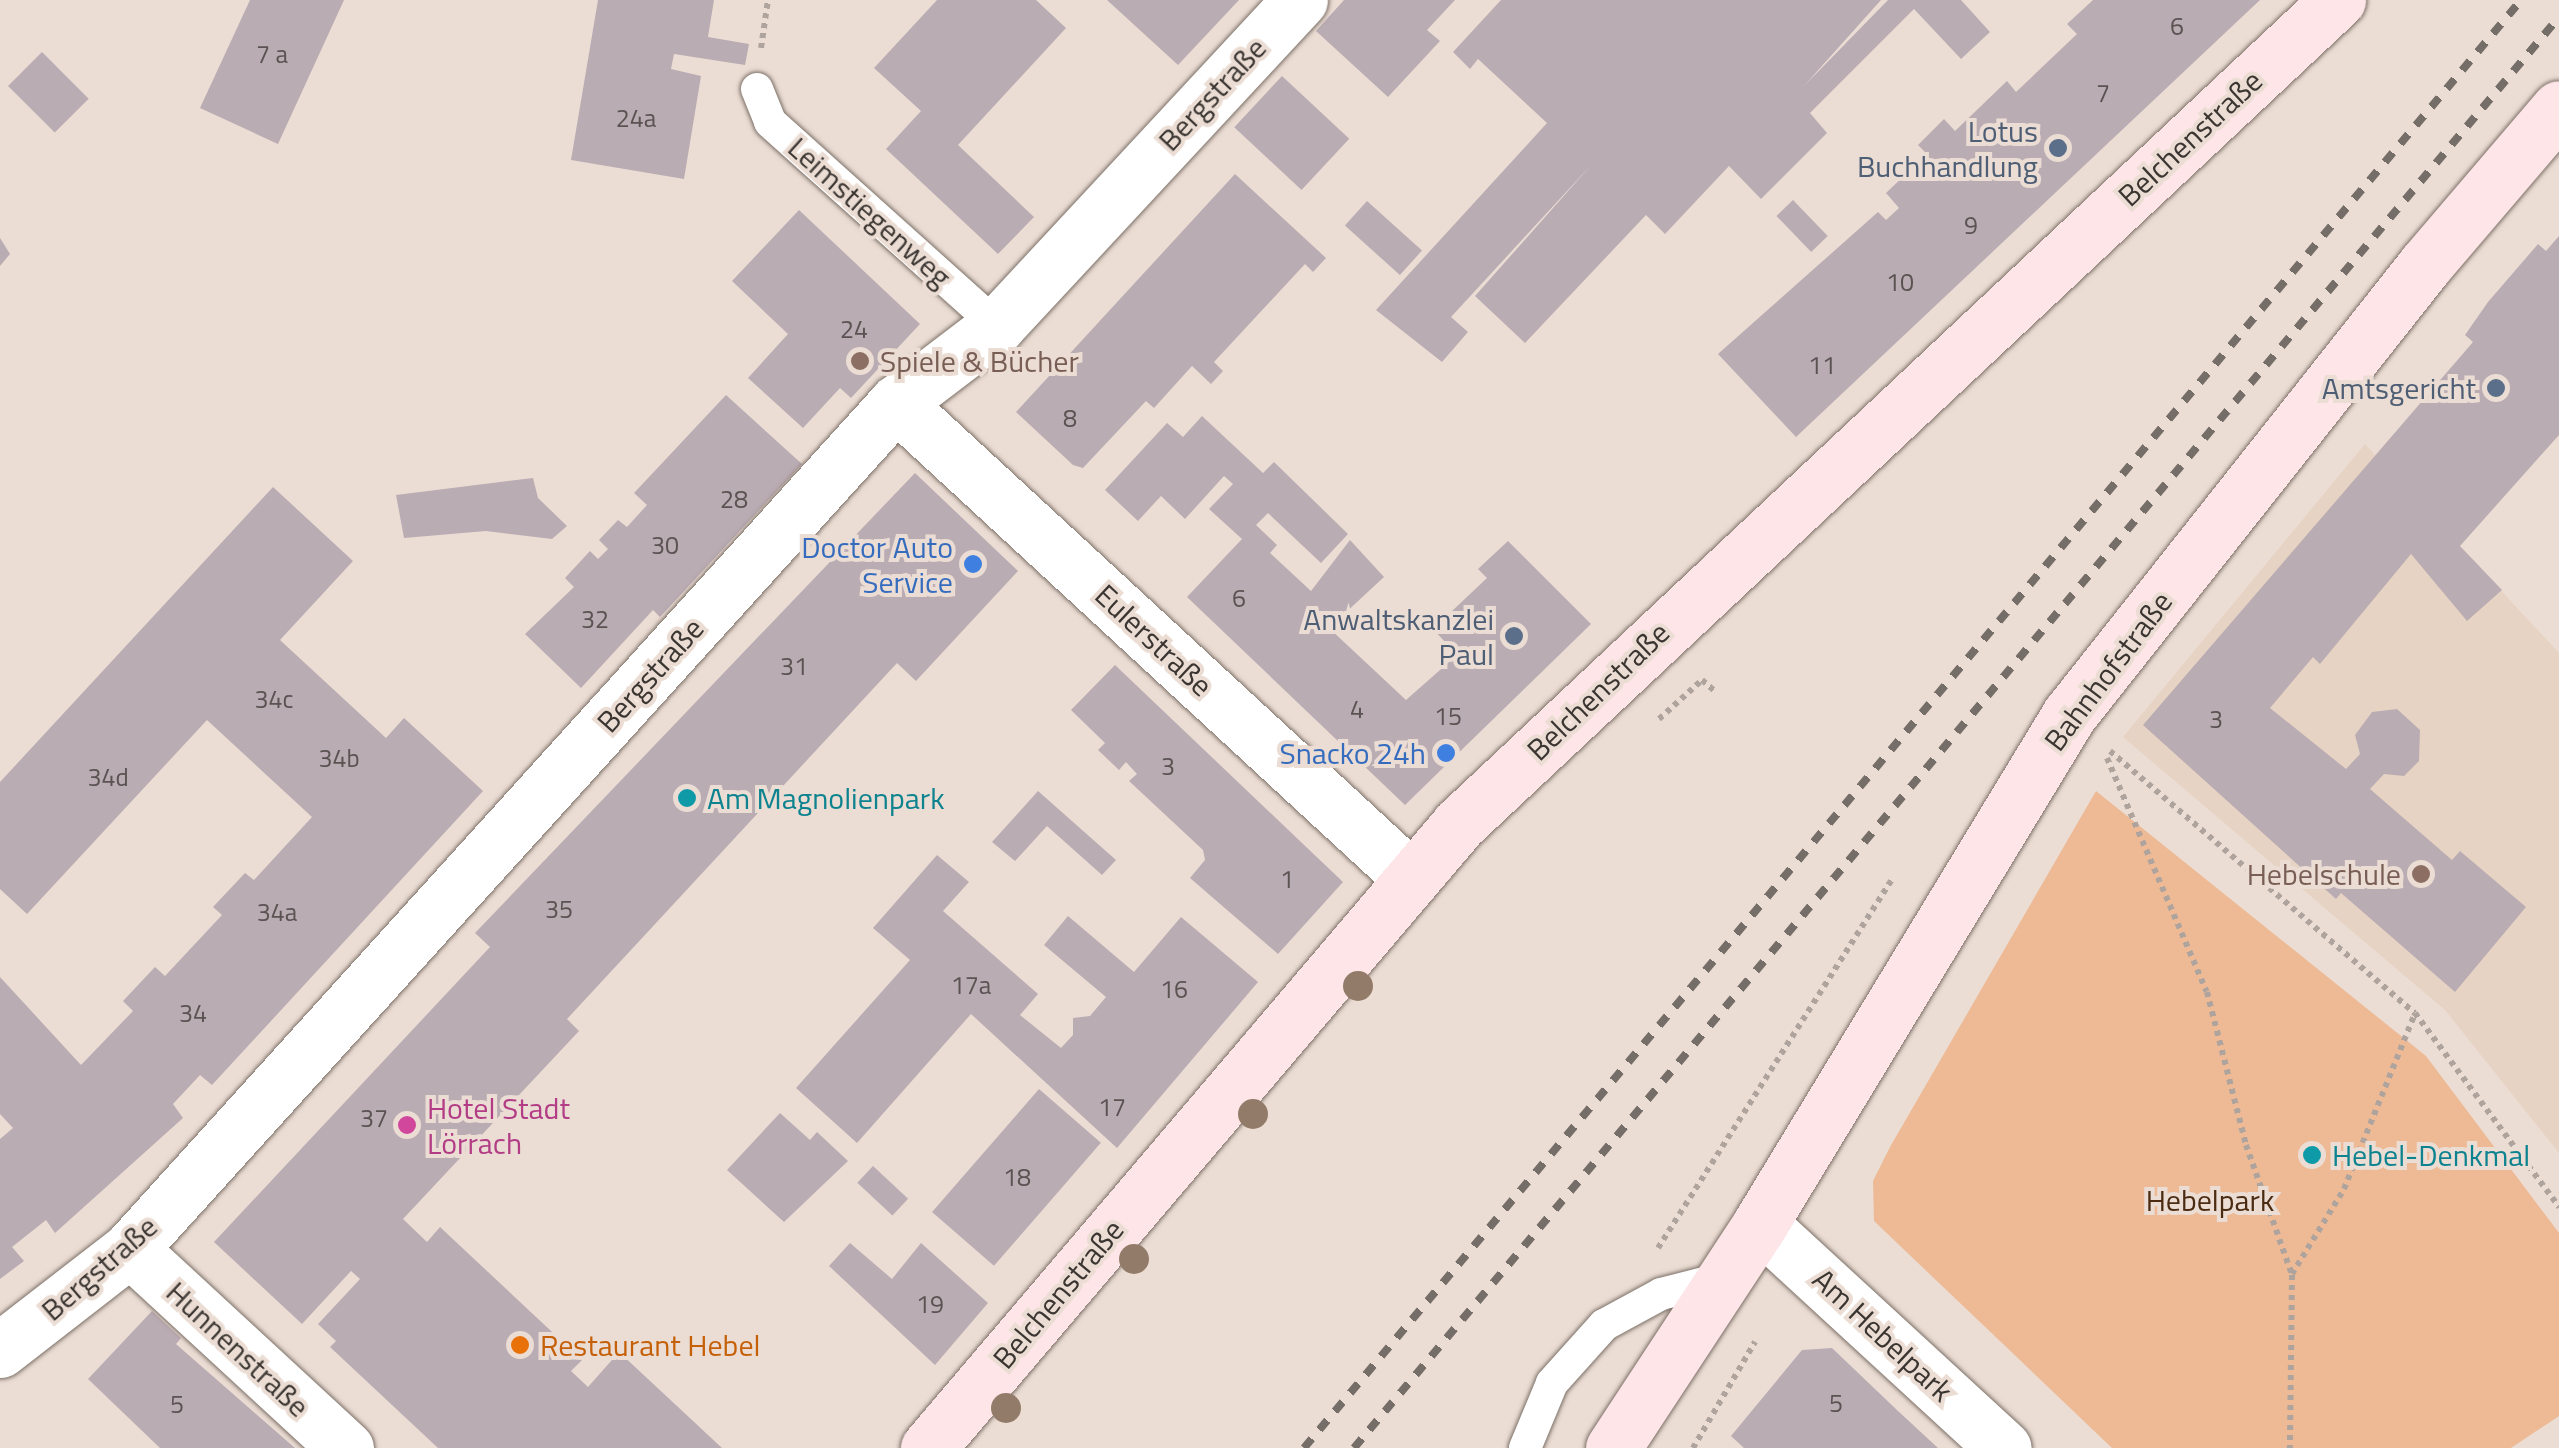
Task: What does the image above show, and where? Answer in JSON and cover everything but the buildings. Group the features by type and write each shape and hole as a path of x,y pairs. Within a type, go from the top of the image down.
{"main road":[{"name":"Belchenstraße","path":"928,1448 1411,878 1685,608 2338,0"},
{"name":"Bahnhofstraße","path":"1612,1448 1720,1279 1760,1224 2069,715 2425,265 2559,108"}],"street":[{"name":"Bergstraße","path":"0,1350 130,1249 896,403 997,326 1300,0"},
{"name":"Eulerstraße","path":"896,403 1411,878"},
{"name":"Am Hebelpark","path":"1760,1224 1997,1442"},
{"name":"Hunnenstraße","path":"130,1249 346,1448"}],"lane":[{"name":"Leimstiegenweg","path":"757,89 770,122 997,326"},
{"path":"1524,1448 1552,1383 1604,1326 1661,1294 1720,1279"}],"path":[{"path":"1702,680 1716,692"},
{"path":"2290,1448 2292,1275 2246,1146 2208,992 2101,743 2415,1013 2559,1207"},
{"path":"1604,1326 1727,1147 1893,878"},
{"path":"2292,1275 2344,1189 2415,1013"},
{"path":"1692,1448 1803,1260"}],"shaded area":[{"name":"Hebelschule","path":"2365,444 2559,653 2559,1153 2445,1010 2123,737"}],"green space":[{"name":"Hebelpark","path":"2096,791 2426,1056 2559,1233 2559,1416 2511,1448 2112,1448 1874,1221 1873,1181 1890,1147"}],"railway":[{"path":"1304,1448 2521,0"},
{"path":"1354,1448 2559,17"}],"place":[{"name":"Lotus Buchhandlung","path":"2058,148"},
{"name":"Spiele & Bücher","path":"860,361"},
{"name":"Amtsgericht","path":"2496,388"},
{"name":"Doctor Auto Service","path":"973,564"},
{"name":"Anwaltskanzlei Paul","path":"1514,636"},
{"name":"Snacko 24h","path":"1446,753"},
{"name":"Am Magnolienpark","path":"687,798"},
{"name":"Hebelschule","path":"2421,874"},
{"name":"Hotel Stadt Lörrach","path":"407,1125"},
{"name":"Hebel-Denkmal","path":"2312,1155"},
{"name":"Restaurant Hebel","path":"520,1345"}]}
